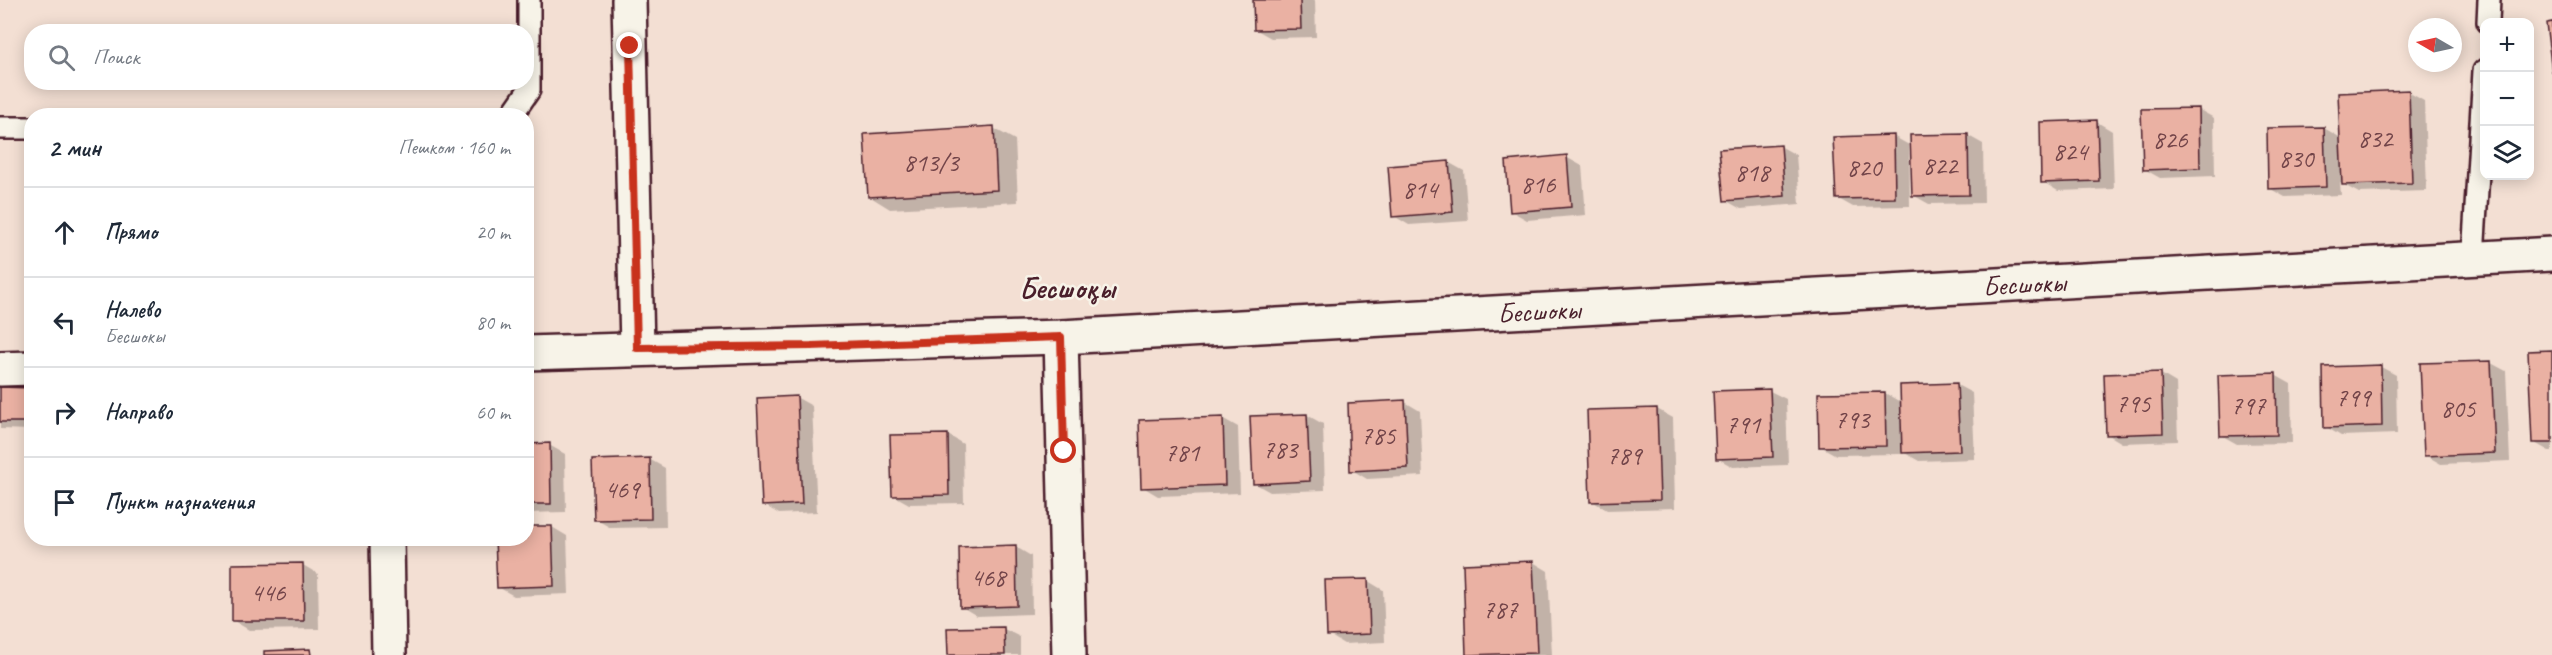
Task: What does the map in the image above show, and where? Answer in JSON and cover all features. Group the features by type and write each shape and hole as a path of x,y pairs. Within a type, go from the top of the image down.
{"street":[{"path":"629,0 637,348"},
{"name":"Бесшокы","path":"534,352 811,346 1061,337 2552,254"},
{"path":"1061,337 1068,655"},
{"path":"0,369 24,368"},
{"path":"387,546 389,655"}],"lane":[{"path":"529,0 529,24"},
{"path":"2487,18 2489,0"},
{"path":"2473,258 2484,72"},
{"path":"517,108 529,90"},
{"path":"0,128 24,128"}],"building":[{"path":"1253,0 1300,0 1301,29 1254,30"},
{"path":"2552,22 2552,72 2546,23"},
{"path":"2409,90 2412,183 2342,185 2338,93"},
{"path":"2199,108 2200,168 2143,170 2141,109"},
{"path":"2097,120 2099,181 2041,183 2040,122"},
{"path":"994,126 997,190 868,197 864,134"},
{"path":"2324,127 2326,187 2268,189 2267,128"},
{"path":"1968,134 1969,195 1912,196 1910,135"},
{"path":"1894,135 1895,198 1836,199 1833,137"},
{"path":"1781,145 1785,196 1724,201 1719,149"},
{"path":"1567,155 1571,207 1510,212 1506,161"},
{"path":"1449,161 1453,212 1392,217 1388,166"},
{"path":"2552,350 2552,443 2532,443 2528,351"},
{"path":"2491,361 2495,453 2424,456 2420,363"},
{"path":"2381,365 2382,426 2324,428 2323,367"},
{"path":"2161,372 2163,433 2106,435 2104,374"},
{"path":"2276,373 2277,435 2220,436 2218,375"},
{"path":"1957,383 1960,451 1902,453 1900,385"},
{"path":"0,387 24,388 24,422 0,422"},
{"path":"1770,389 1773,457 1716,459 1713,391"},
{"path":"1885,392 1886,446 1819,447 1818,393"},
{"path":"797,396 802,504 762,506 757,398"},
{"path":"1405,400 1408,468 1350,471 1348,403"},
{"path":"1657,408 1660,500 1590,502 1587,410"},
{"path":"1307,414 1310,481 1253,484 1250,416"},
{"path":"1223,417 1225,485 1141,488 1139,420"},
{"path":"948,434 949,495 892,496 890,435"},
{"path":"550,443 551,504 534,504 534,444"},
{"path":"650,458 651,519 594,520 592,460"},
{"path":"534,526 552,526 554,586 497,588 495,546 534,546"},
{"path":"1016,545 1017,606 960,608 959,547"},
{"path":"1533,561 1537,653 1466,655 1463,564"},
{"path":"303,563 304,621 232,621 232,564"},
{"path":"1368,579 1370,634 1327,636 1325,580"},
{"path":"1004,627 1005,655 948,655 947,628"},
{"path":"310,649 311,655 264,655 264,651"}],"district":[{"name":"Бесшоқы","path":"1067,288"}],"route":[{"path":"630,46 637,348 811,346 1061,337 1064,451"}]}
